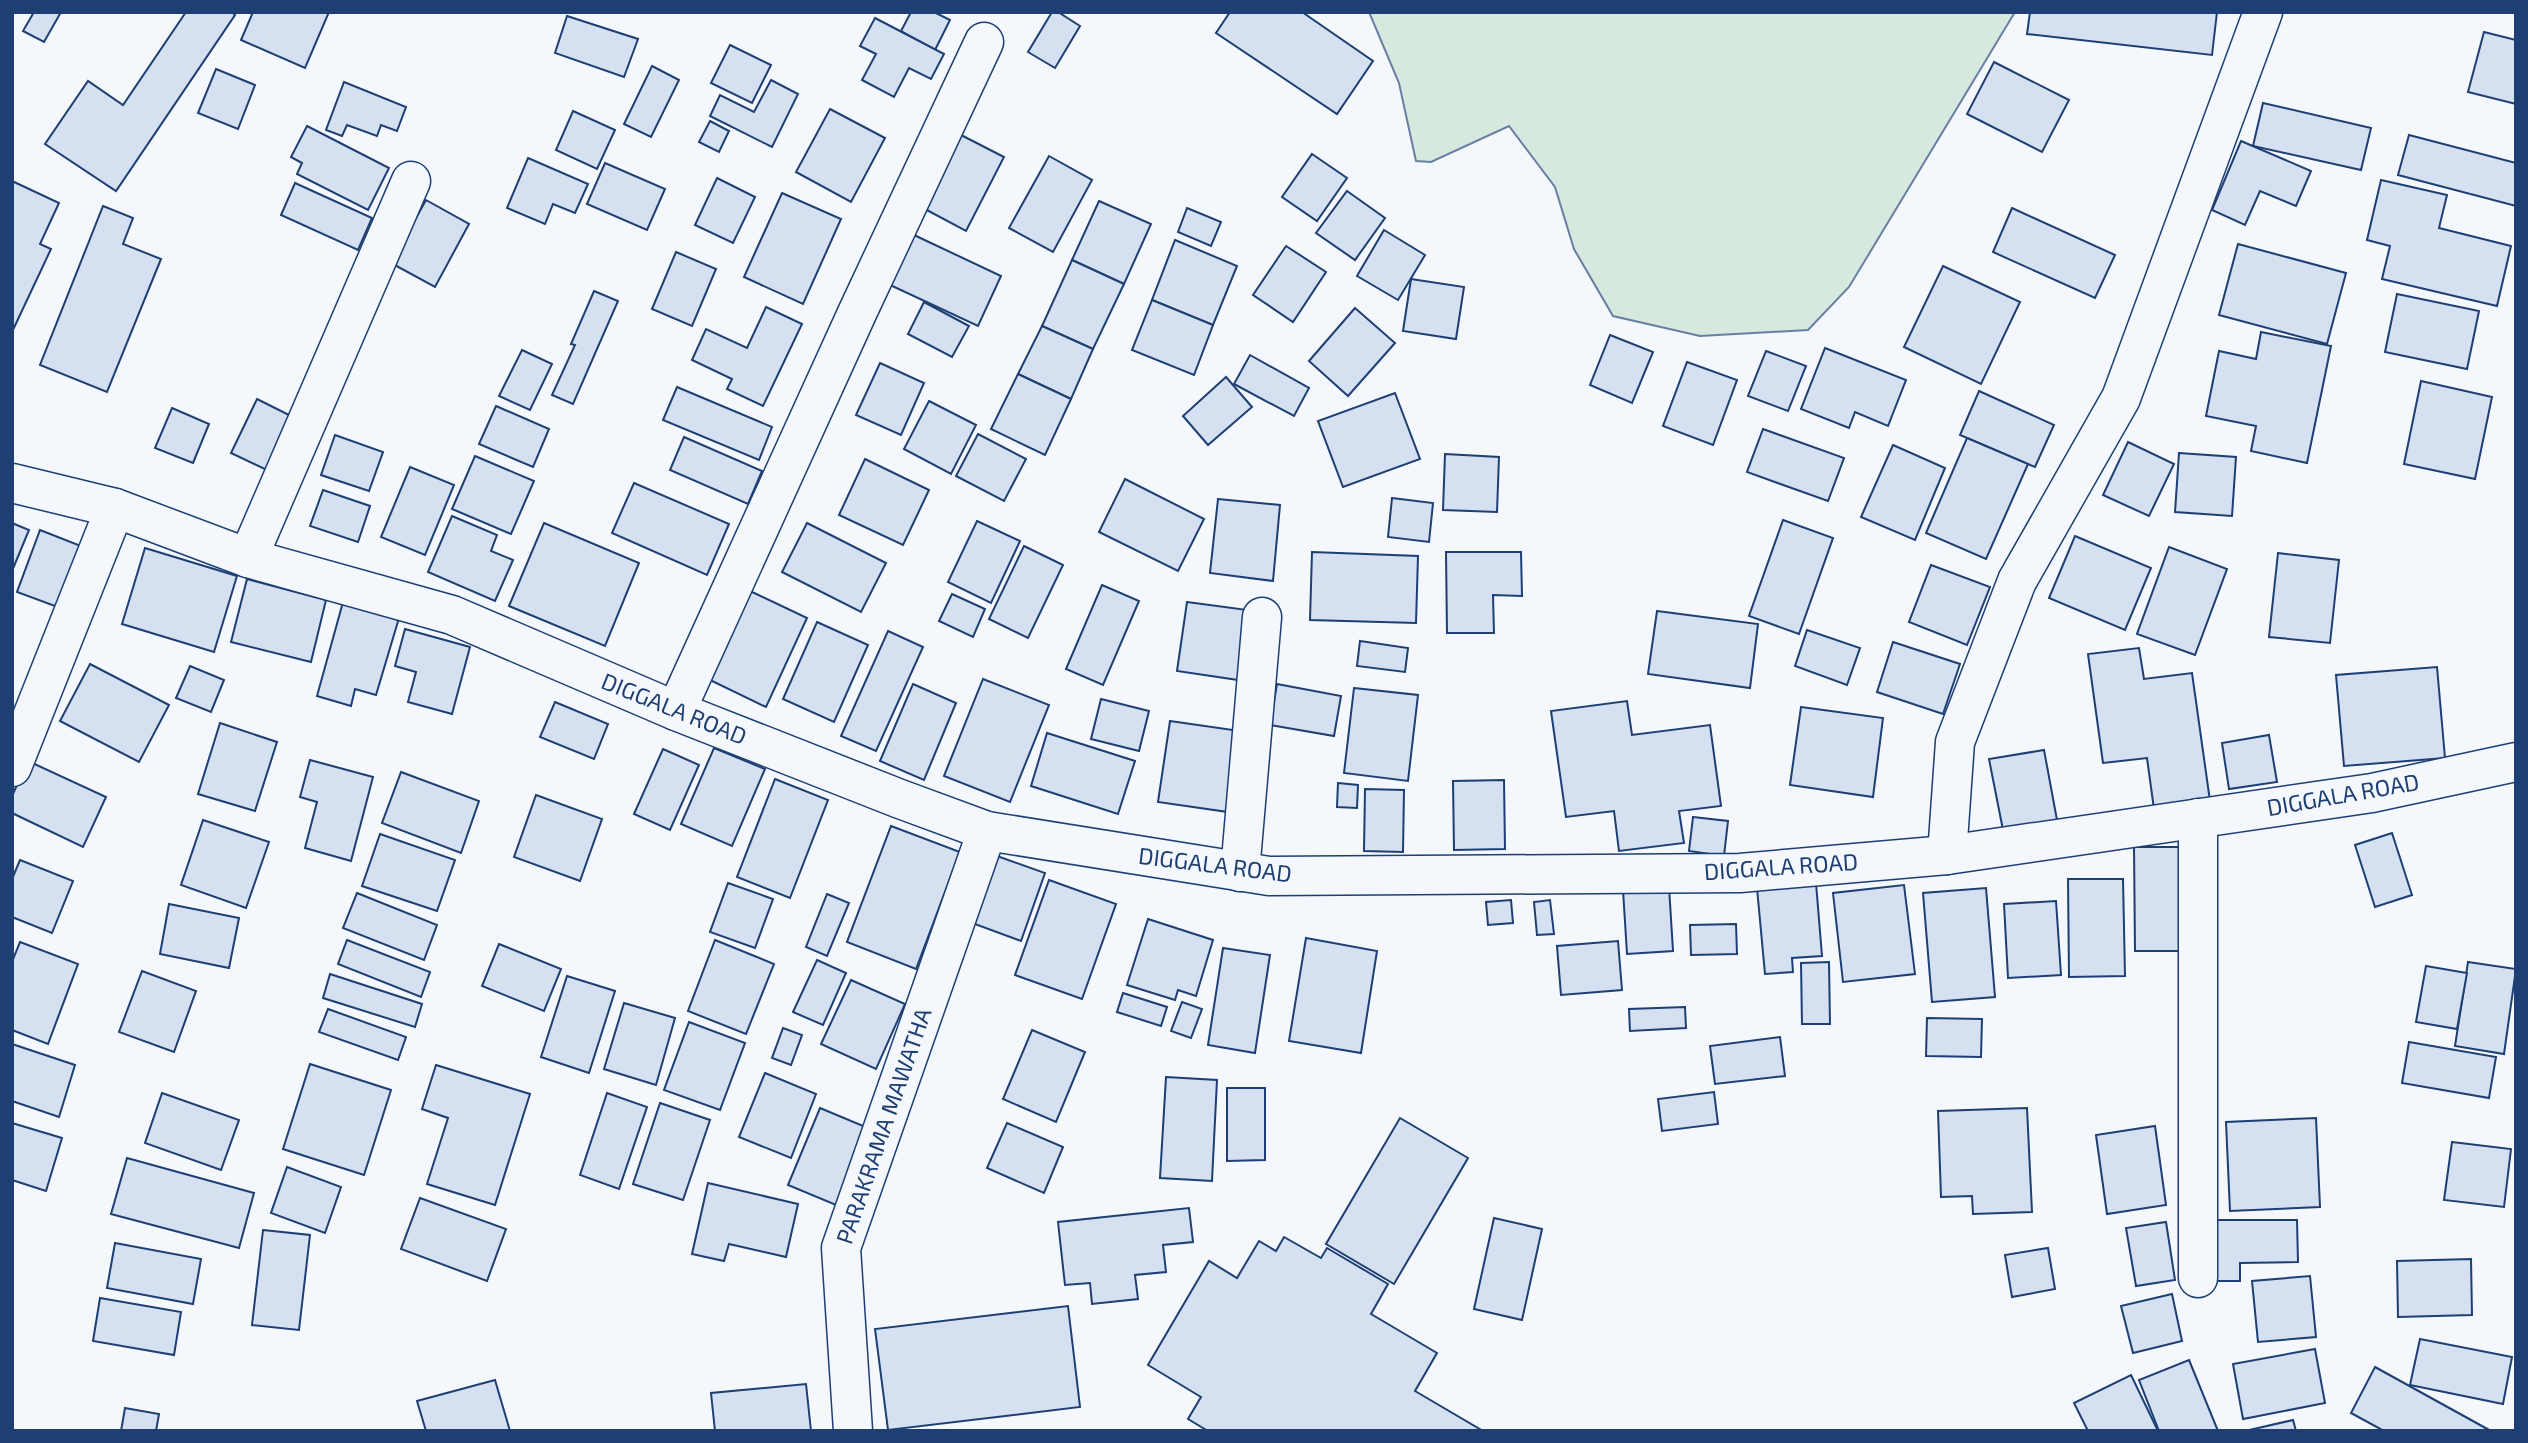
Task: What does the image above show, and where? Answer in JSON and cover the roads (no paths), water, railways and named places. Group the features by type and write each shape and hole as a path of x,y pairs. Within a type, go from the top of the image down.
{"street":[{"path":"1947,855 1955,742 2017,581 2121,398 2263,12"},
{"path":"676,711 852,323 984,42"},
{"path":"248,558 411,181"},
{"name":"DIGGALA ROAD","path":"12,483 115,508 248,558 452,615 676,711 987,831 1269,876 1740,873 1947,855 2372,793 2516,762"},
{"path":"12,767 115,508"},
{"path":"1240,872 1262,617"},
{"path":"2198,818 2198,1278"},
{"name":"PARAKRAMA MAWATHA","path":"853,1431 841,1248 987,831"}]}
